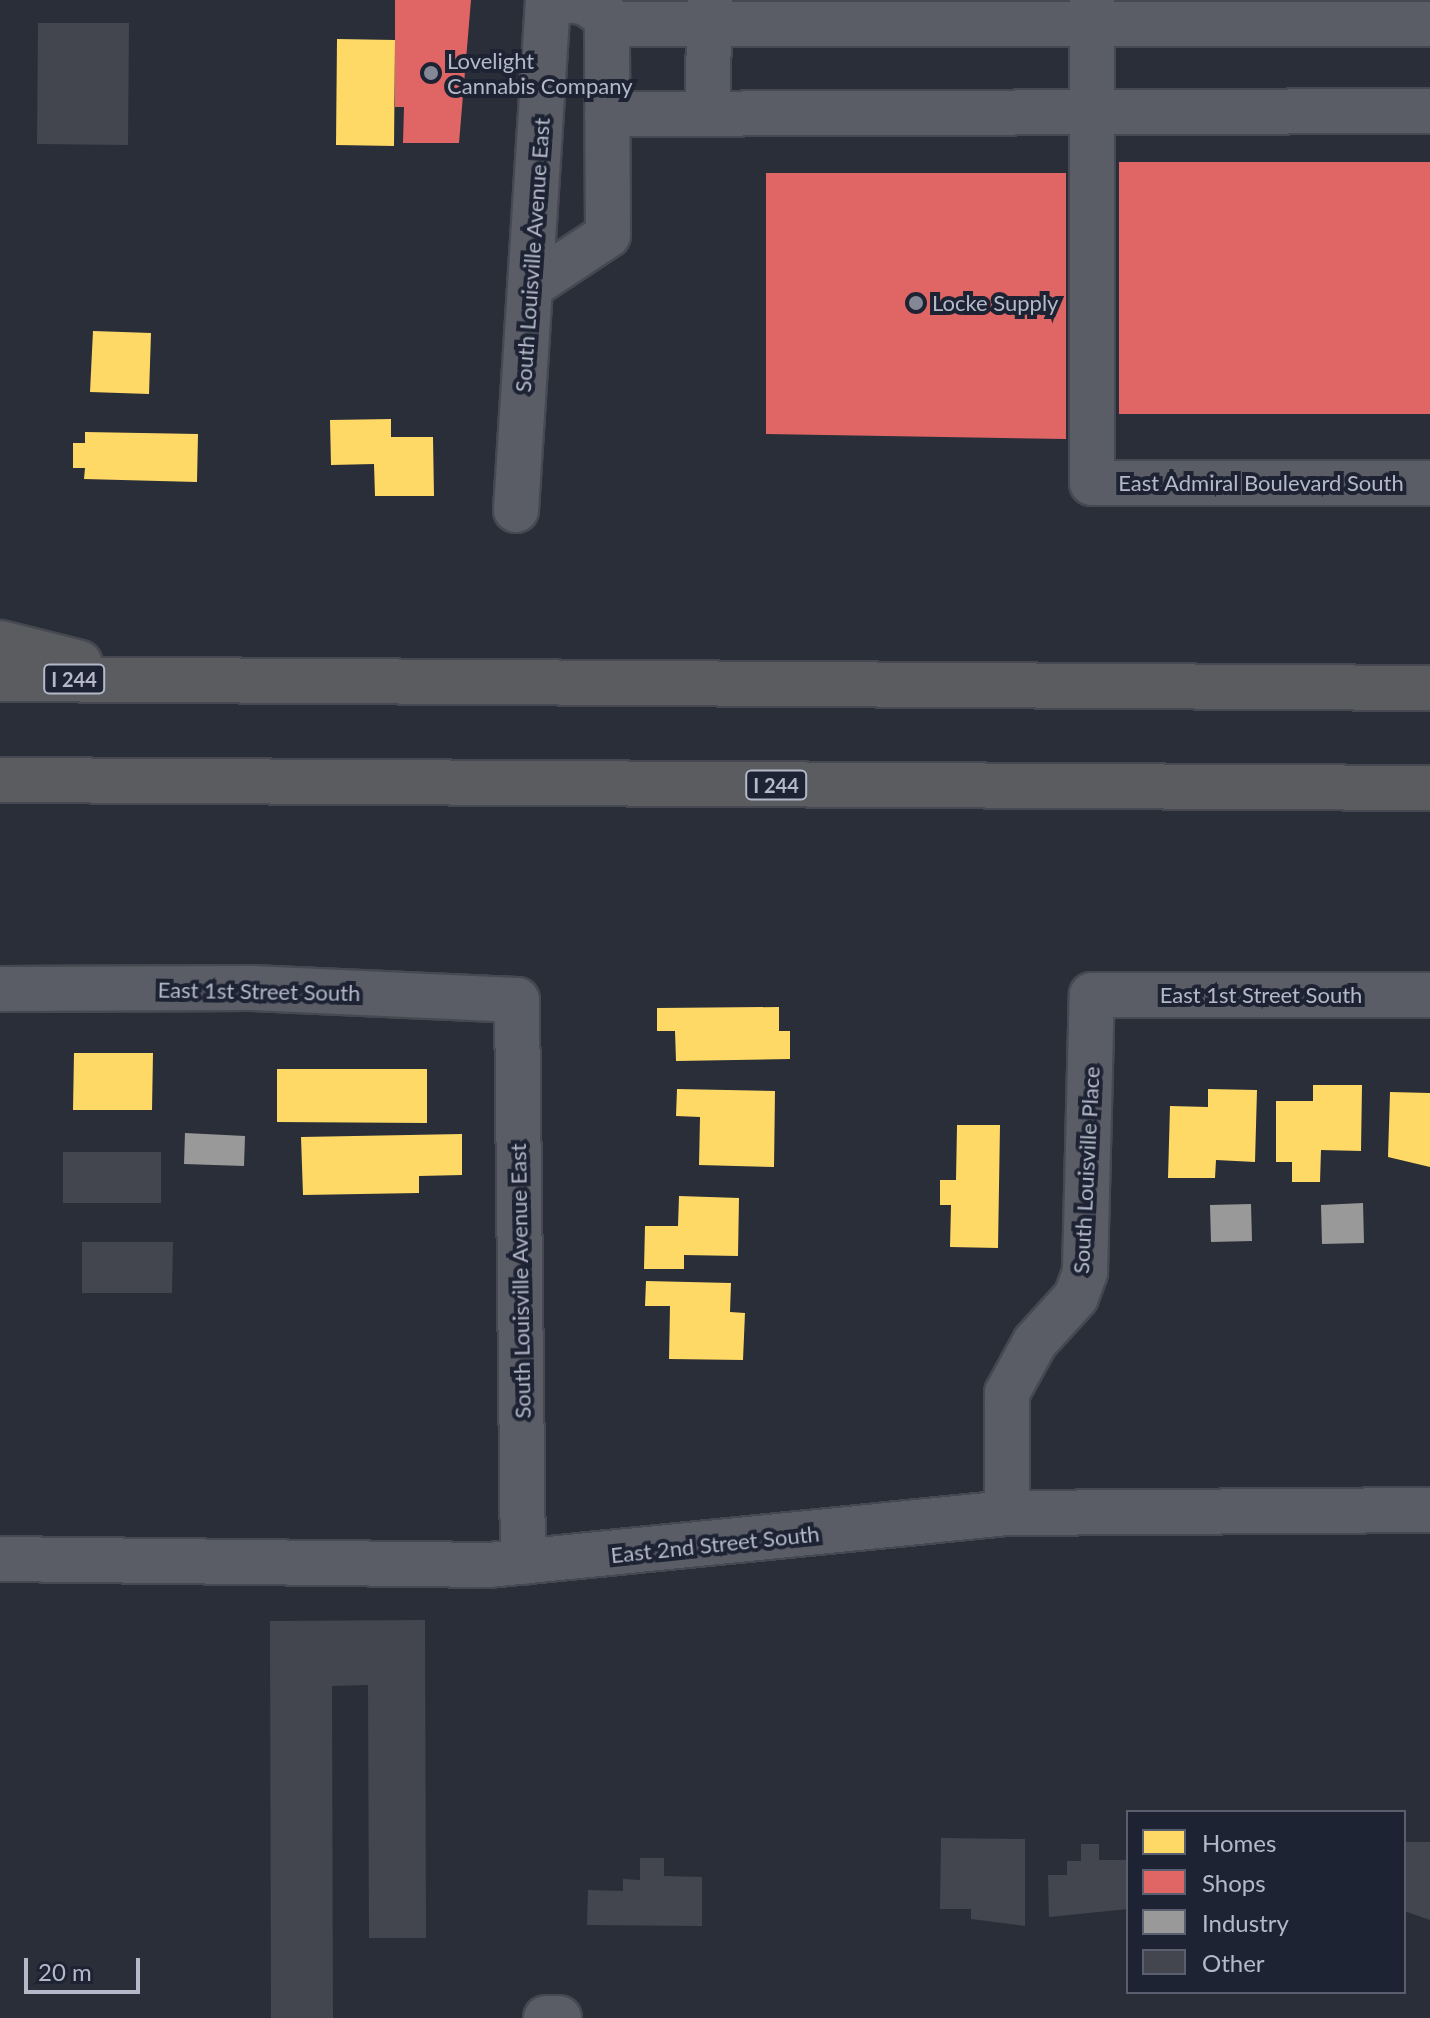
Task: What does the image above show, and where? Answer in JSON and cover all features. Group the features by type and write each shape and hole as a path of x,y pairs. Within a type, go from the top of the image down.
{"highway":[{"path":"0,643 149,680"},
{"name":"I 244","path":"0,679 1430,688"},
{"name":"I 244","path":"0,780 1430,788"},
{"path":"0,808 121,781"}],"street":[{"name":"South Louisville Avenue East","path":"516,510 548,0"},
{"path":"531,286 608,235 607,24 585,2 563,0"},
{"path":"607,24 710,12 1092,12 1430,24"},
{"path":"707,114 710,12"},
{"path":"1092,12 1092,113"},
{"path":"607,114 1430,111"},
{"name":"East Admiral Boulevard South","path":"1092,113 1092,483 1430,483"},
{"name":"East 1st Street South","path":"0,989 252,988 517,1000"},
{"name":"East 1st Street South","path":"1092,995 1430,995"},
{"name":"South Louisville Place","path":"1007,1513 1007,1393 1028,1351 1076,1297 1085,1272 1092,995"},
{"name":"South Louisville Avenue East","path":"517,1000 523,1562"},
{"name":"East 2nd Street South","path":"0,1559 523,1562 1007,1513 1430,1510"},
{"path":"546,2018 559,2018"}],"building: Homes":[{"path":"337,39 395,40 394,146 336,145"},
{"path":"93,331 151,333 149,394 90,392"},
{"path":"391,419 391,437 433,437 434,496 375,496 374,464 331,465 330,420"},
{"path":"85,432 198,434 197,482 84,479 85,468 73,468 73,443 85,443"},
{"path":"779,1007 779,1031 790,1031 790,1059 676,1061 675,1031 657,1031 657,1008"},
{"path":"74,1053 153,1053 152,1110 73,1110"},
{"path":"277,1069 427,1069 427,1123 277,1122"},
{"path":"1313,1085 1362,1085 1361,1151 1321,1150 1320,1182 1292,1182 1292,1162 1276,1162 1276,1101 1313,1101"},
{"path":"677,1089 775,1091 774,1167 699,1165 700,1117 676,1116"},
{"path":"1208,1089 1257,1090 1255,1162 1216,1160 1215,1178 1168,1178 1170,1106 1208,1107"},
{"path":"1390,1092 1430,1093 1430,1167 1388,1157"},
{"path":"957,1125 1000,1125 998,1248 950,1247 951,1205 940,1205 940,1180 956,1180"},
{"path":"462,1134 462,1175 419,1176 419,1193 303,1195 301,1137"},
{"path":"679,1196 739,1198 738,1256 684,1255 684,1269 644,1269 645,1226 678,1226"},
{"path":"646,1281 731,1283 730,1312 745,1313 743,1360 669,1359 670,1306 645,1306"}],"building: Shops":[{"name":"Lovelight Cannabis Company","path":"395,0 471,0 459,143 403,143 404,107 395,107"},
{"path":"1119,162 1430,162 1430,414 1119,414"},
{"name":"Locke Supply","path":"766,173 1066,173 1066,439 766,434"}],"building: Industry":[{"path":"185,1133 245,1136 244,1166 184,1164"},
{"path":"1363,1203 1364,1243 1322,1244 1321,1205"},
{"path":"1251,1204 1252,1241 1211,1242 1210,1205"}],"building: Other":[{"path":"38,23 129,23 128,145 37,144"},
{"path":"63,1152 161,1152 161,1203 63,1203"},
{"path":"82,1242 173,1242 172,1293 82,1293"},
{"path":"425,1620 426,1938 369,1938 368,1685 332,1686 333,2018 271,2018 270,1621"},
{"path":"941,1838 1025,1839 1025,1926 971,1919 971,1909 940,1909"},
{"path":"1406,1842 1430,1842 1430,1920 1406,1912"},
{"path":"1081,1844 1099,1844 1099,1860 1126,1860 1126,1909 1049,1917 1048,1875 1067,1875 1067,1861 1081,1861"},
{"path":"640,1858 664,1858 664,1876 702,1877 702,1926 587,1925 588,1890 623,1891 623,1879 640,1880"}],"place":[{"name":"Lovelight Cannabis Company","path":"431,73"},
{"name":"Locke Supply","path":"916,303"}]}
